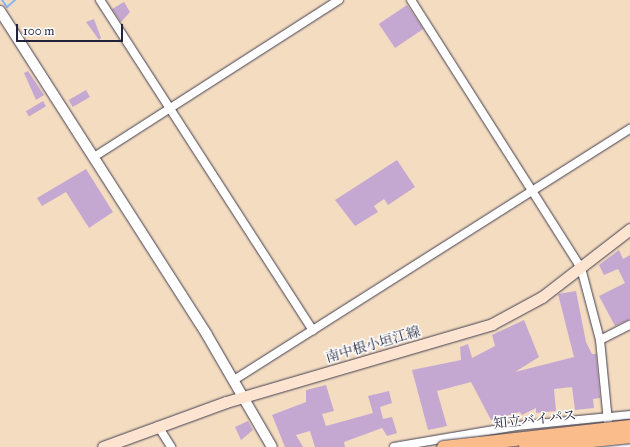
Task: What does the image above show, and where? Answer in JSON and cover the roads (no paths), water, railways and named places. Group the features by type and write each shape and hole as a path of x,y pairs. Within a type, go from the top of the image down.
{"highway":[{"name":"知立バイパス","path":"443,447 630,426"},
{"name":"知立バイパス","path":"525,447 630,436"}],"main road":[{"name":"南中根小垣江線","path":"103,447 158,426 245,397 492,324 524,308 581,268 630,229"}],"street":[{"path":"100,0 313,330"},
{"path":"94,157 339,0"},
{"path":"411,0 581,268 600,340 611,446"},
{"path":"0,11 245,397 272,447"},
{"path":"234,380 630,129"},
{"path":"600,340 630,325"},
{"path":"394,447 516,426 630,415"},
{"path":"158,426 171,447"},
{"path":"594,447 630,444"}],"waterway":[{"path":"2,0 7,7 15,0"}]}
